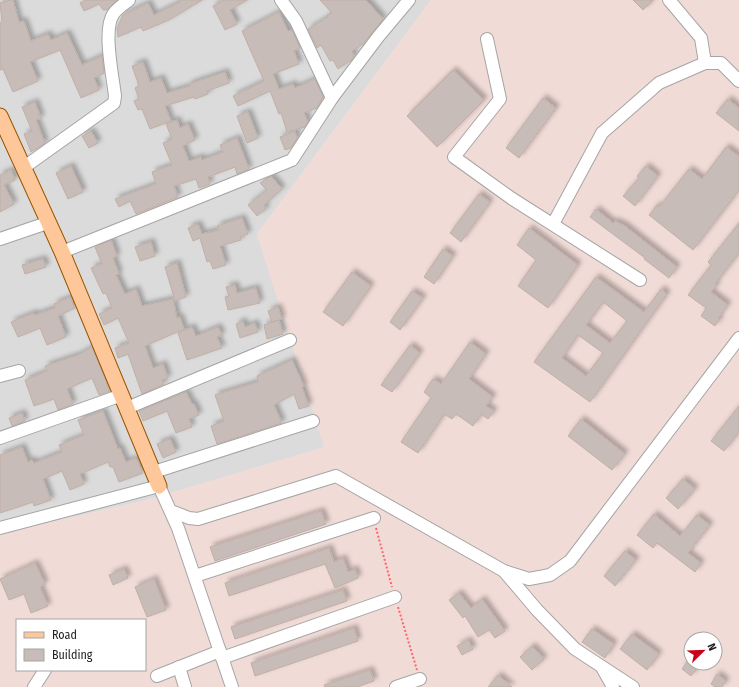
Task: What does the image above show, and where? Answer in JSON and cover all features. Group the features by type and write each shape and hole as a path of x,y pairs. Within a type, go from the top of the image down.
{"main road":[{"path":"0,116 62,252 157,479"}],"street":[{"path":"23,168 114,103 115,96 109,38 110,25 113,14 128,0"},
{"path":"281,0 296,21 332,98"},
{"path":"62,252 292,160 332,98 378,37 409,0"},
{"path":"669,0 701,38 705,63"},
{"path":"487,39 500,99 454,157 510,198 640,280"},
{"path":"553,224 602,133 659,82 705,63 721,63 739,81"},
{"path":"0,239 48,222"},
{"path":"171,511 189,518 198,519 336,476 504,572 529,579 550,575 570,561 734,352 739,338"},
{"path":"0,438 124,401 290,340"},
{"path":"0,376 19,371"},
{"path":"0,528 157,479 313,421"},
{"path":"157,479 184,544 232,687"},
{"path":"195,576 374,518"},
{"path":"184,544 190,527 198,519"},
{"path":"504,572 575,650 633,687"},
{"path":"157,676 179,667 395,597"},
{"path":"602,666 612,686"},
{"path":"179,667 185,687"},
{"path":"34,687 44,671"},
{"path":"396,687 420,679"}],"shaded area":[{"path":"0,0 431,0 257,234 325,447 147,500 0,534"},
{"path":"431,0 739,0 739,687 0,687 0,534 147,500 324,447 257,234"}],"building":[{"path":"13,0 19,22 24,21 31,41 48,34 51,40 67,33 82,65 102,56 104,73 94,78 99,90 81,98 60,50 30,62 38,81 13,92 3,69 0,70 0,23 2,22 0,3"},
{"path":"86,0 117,0 107,10 103,10 99,4 84,11 80,3"},
{"path":"179,0 202,0 169,20 143,31 141,27 118,37 117,28 123,15 148,3 154,15 180,2"},
{"path":"224,0 247,0 230,10 237,24 225,30 213,6"},
{"path":"320,0 366,0 383,19 363,44 352,51 354,56 351,60 338,69 333,60 330,61 321,45 317,48 308,29 332,13"},
{"path":"633,0 653,0 643,10"},
{"path":"279,12 288,31 292,30 300,48 294,51 299,64 273,74 279,89 293,84 295,88 315,79 323,97 317,108 304,113 308,122 305,127 287,132 281,113 279,114 270,91 238,106 233,96 264,81 242,31"},
{"path":"143,62 150,82 161,78 167,93 190,86 189,84 225,72 229,83 207,91 208,94 195,99 194,97 165,106 171,121 150,129 142,109 138,110 134,101 139,99 135,88 139,86 132,66"},
{"path":"453,70 484,100 437,147 407,116"},
{"path":"543,98 556,108 519,158 506,148"},
{"path":"728,99 739,108 739,131 716,113"},
{"path":"35,102 41,118 36,120 45,143 31,152 24,134 32,131 22,107"},
{"path":"248,112 258,138 247,143 237,116"},
{"path":"177,120 180,128 188,124 195,140 183,146 189,161 201,157 202,160 223,152 220,145 237,138 249,169 237,174 235,167 208,177 210,184 199,188 196,179 174,186 178,197 136,214 130,201 119,207 115,199 156,184 152,172 172,165 163,143 172,139 166,124"},
{"path":"91,131 98,143 89,148 82,136"},
{"path":"295,131 297,138 291,148 285,150 280,137"},
{"path":"726,147 739,156 739,190 693,250 649,215 657,205 659,207 689,169 702,179"},
{"path":"71,166 83,192 68,199 56,173"},
{"path":"646,166 658,176 635,206 623,196 639,178 637,176"},
{"path":"11,170 15,180 4,185 14,204 0,212 0,175"},
{"path":"271,176 282,189 264,205 266,209 257,216 248,205 267,190 260,183"},
{"path":"479,194 490,202 461,242 450,233"},
{"path":"596,209 613,223 615,221 625,226 677,267 669,278 590,217"},
{"path":"242,218 248,234 240,237 241,240 220,246 226,265 213,269 210,261 207,262 200,238 193,241 188,228 198,224 202,234 219,230 217,226"},
{"path":"739,223 739,253 715,284 717,285 711,292 728,305 718,318 720,319 715,326 701,316 706,308 688,295 711,265 708,262"},
{"path":"529,228 578,265 548,308 518,286 536,260 517,245"},
{"path":"111,240 117,256 113,258 119,274 116,275 125,294 136,289 142,306 173,299 177,318 180,317 184,329 145,346 153,368 163,364 168,378 162,380 164,384 142,394 128,354 118,358 115,348 129,343 118,318 104,325 99,314 112,308 106,293 103,294 91,268 102,264 95,247"},
{"path":"151,242 155,256 140,261 135,247"},
{"path":"443,249 453,256 434,284 424,277"},
{"path":"43,259 46,267 25,274 22,265"},
{"path":"177,263 186,297 175,301 165,267"},
{"path":"352,272 371,286 343,326 323,312"},
{"path":"596,277 644,312 661,289 667,294 590,402 534,362","holes":["603,302 627,321 610,343 586,325","578,335 603,353 586,376 562,358"]},
{"path":"235,285 237,293 256,288 260,303 228,310 225,297 229,296 226,287"},
{"path":"412,291 423,298 400,330 390,322"},
{"path":"70,297 75,308 58,316 66,337 47,345 40,328 18,337 11,322 34,313 35,315 55,308 54,304"},
{"path":"278,307 282,319 272,322 268,311"},
{"path":"279,320 283,334 267,339 264,325"},
{"path":"243,321 245,327 255,323 258,332 240,338 236,324"},
{"path":"192,327 196,336 218,327 222,335 217,337 222,348 187,360 178,333"},
{"path":"470,342 486,354 469,379 493,397 486,406 494,411 488,419 481,414 473,426 456,414 452,419 444,414 418,453 401,442 431,398 424,392 433,379 441,384"},
{"path":"410,345 420,353 392,392 381,385"},
{"path":"92,347 110,391 99,395 92,378 67,389 73,404 58,410 54,399 34,406 25,380 47,371 45,366 78,355"},
{"path":"292,360 304,386 302,387 309,406 299,409 294,394 274,405 282,423 217,444 211,426 224,421 215,395 258,382 257,376"},
{"path":"186,392 199,415 189,419 192,427 176,433 167,411 143,421 139,411"},
{"path":"739,406 739,432 724,451 711,441"},
{"path":"103,411 118,449 120,448 126,462 136,458 143,473 119,482 113,467 110,467 108,462 80,474 84,484 70,490 62,471 43,479 51,500 34,506 33,502 0,513 0,455 22,447 28,462 32,460 34,463 62,452 59,445 84,435 78,420"},
{"path":"22,413 25,421 12,426 9,418"},
{"path":"581,419 625,454 612,470 568,436"},
{"path":"170,439 176,452 163,458 157,444"},
{"path":"683,479 695,489 678,509 666,498"},
{"path":"321,511 326,524 215,561 210,547"},
{"path":"654,514 680,536 697,515 710,525 688,553 701,563 695,572 657,543 653,548 637,535"},
{"path":"329,548 334,562 343,558 348,572 355,569 358,578 335,588 325,564 229,596 225,583"},
{"path":"625,551 636,560 615,586 604,576"},
{"path":"35,563 45,584 40,587 48,606 31,613 24,594 9,600 0,579"},
{"path":"124,569 128,578 113,585 109,575"},
{"path":"154,579 166,610 147,617 135,587"},
{"path":"343,590 347,601 235,639 231,627"},
{"path":"459,593 471,608 482,599 505,631 495,638 489,630 478,637 465,616 463,618 449,600"},
{"path":"354,628 358,641 255,676 251,663"},
{"path":"592,629 614,644 605,658 582,642"},
{"path":"632,634 659,654 647,670 620,649"},
{"path":"468,640 473,649 462,655 457,646"},
{"path":"532,646 544,659 532,670 520,657"},
{"path":"370,670 374,681 357,687 325,687 324,685"},
{"path":"685,671 695,671 691,676"},
{"path":"717,674 726,681 722,687 715,687 711,684"},
{"path":"498,675 512,687 488,687"}]}
